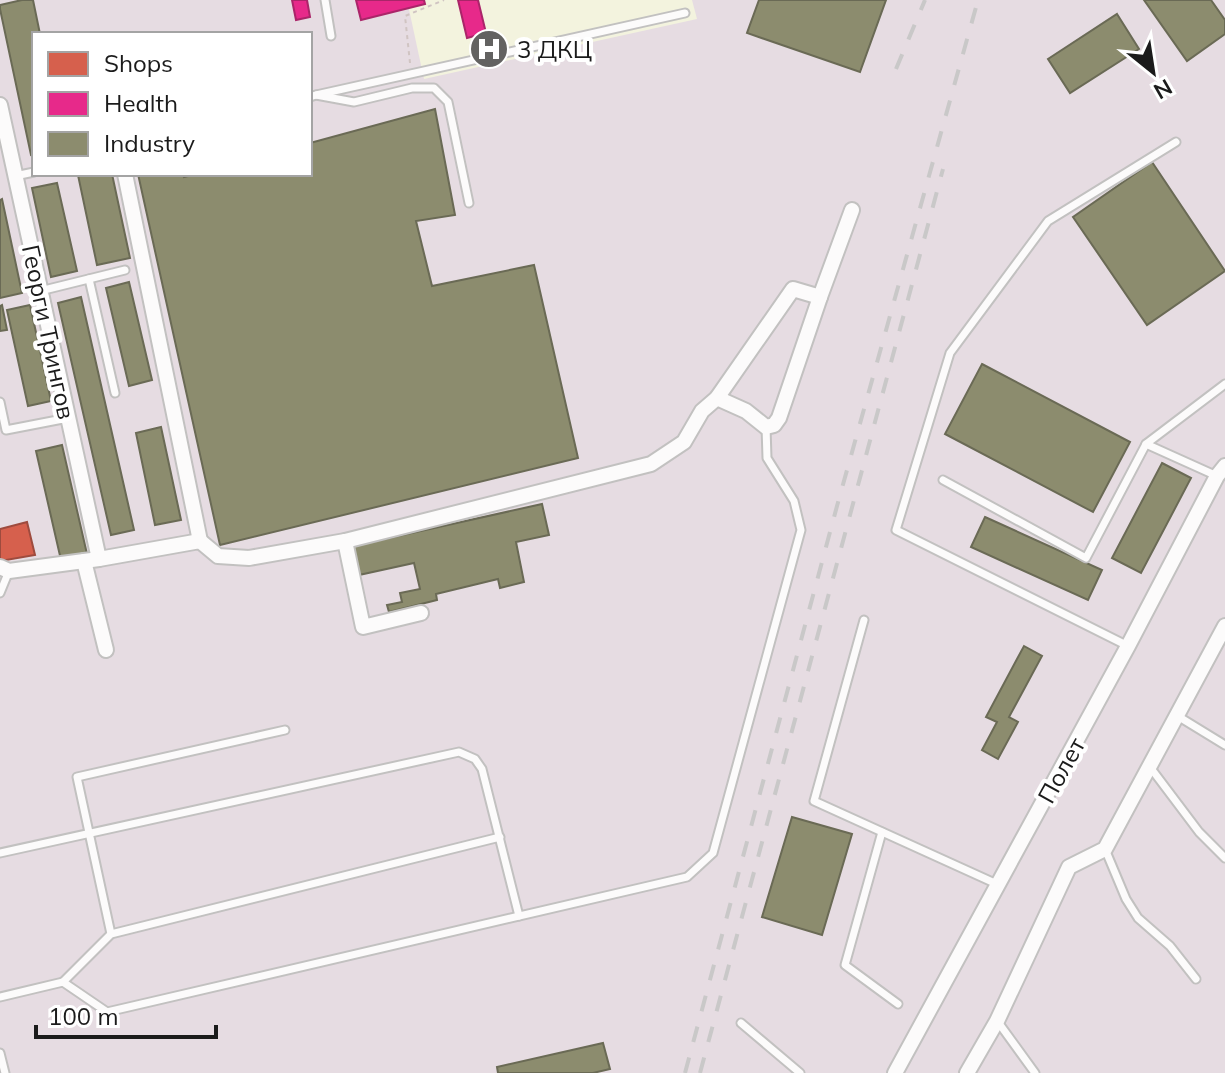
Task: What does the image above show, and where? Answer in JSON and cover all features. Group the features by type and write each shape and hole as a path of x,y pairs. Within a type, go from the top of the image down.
{"street":[{"name":"Георги Трингов","path":"0,105 68,418 106,650"},
{"path":"0,180 15,176"},
{"path":"125,176 200,541 218,556 249,558 345,541 651,464 684,442 702,411 717,398 793,289 820,297"},
{"path":"717,398 746,411 766,427 774,425 852,210"},
{"name":"Полет","path":"895,1073 1221,471"},
{"path":"5,569 92,560 200,541"},
{"path":"345,541 363,627 421,613"},
{"path":"967,1073 997,1021 1069,867 1105,849 1225,626"}],"lane":[{"path":"325,0 331,36"},
{"path":"313,96 685,13"},
{"path":"313,96 354,102 412,88 434,88 448,102 469,203"},
{"path":"1128,646 896,530 950,353 1048,221 1176,142"},
{"path":"15,176 32,172"},
{"path":"40,291 125,270"},
{"path":"89,279 115,393"},
{"path":"943,480 1086,558 1146,444 1225,384"},
{"path":"0,402 6,430 68,418"},
{"path":"63,982 107,1012 687,877 713,853 801,530 794,501 767,458 766,427"},
{"path":"1146,444 1221,471"},
{"path":"0,593 5,569"},
{"path":"864,620 814,801 999,885"},
{"path":"1176,715 1225,745"},
{"path":"111,934 77,777 285,730"},
{"path":"0,853 459,752 475,759 482,769 519,916"},
{"path":"1148,765 1199,832 1225,858"},
{"path":"882,832 845,965 898,1004"},
{"path":"0,997 63,982 111,934 500,837"},
{"path":"1105,849 1126,899 1138,918 1170,946 1196,979"},
{"path":"997,1021 1035,1073"},
{"path":"741,1023 800,1073"},
{"path":"0,1053 5,1073"}],"path":[{"path":"411,72 405,16 444,0"}],"shaded area":[{"path":"0,0 1225,0 1225,1073 0,1073"},
{"name":"3 ДКЦ","path":"407,0 692,0 697,19 424,79"}],"building: Shops":[{"path":"27,522 35,555 0,561 0,529"}],"building: Health":[{"path":"292,0 307,0 310,17 296,20"},
{"path":"356,0 424,0 425,4 361,20"},
{"path":"458,0 478,0 486,33 467,38"}],"building: Industry":[{"path":"33,0 40,32 32,32 31,155 0,9 0,5"},
{"path":"759,0 886,0 860,72 747,33"},
{"path":"1144,0 1211,0 1225,20 1225,34 1187,61"},
{"path":"1117,14 1139,49 1070,93 1048,59"},
{"path":"435,109 455,215 416,221 432,286 534,265 578,458 220,545 138,176 312,176 312,142"},
{"path":"1152,162 1225,271 1147,325 1073,217"},
{"path":"78,176 112,176 130,258 97,265"},
{"path":"57,183 77,271 51,277 32,188"},
{"path":"0,200 22,293 0,298"},
{"path":"129,282 152,380 129,386 106,288"},
{"path":"81,297 134,530 111,535 58,303"},
{"path":"30,305 51,401 28,406 7,310"},
{"path":"0,306 7,330 0,331"},
{"path":"982,364 1130,442 1093,512 945,434"},
{"path":"161,427 181,520 155,525 136,433"},
{"path":"62,445 87,554 61,560 36,451"},
{"path":"1162,463 1191,478 1141,573 1112,558"},
{"path":"542,504 549,535 516,542 524,582 500,588 498,579 436,594 437,600 389,612 387,605 402,602 400,593 420,589 414,563 359,575 353,546"},
{"path":"985,517 1102,570 1088,600 971,547"},
{"path":"1024,646 1042,656 1009,717 1018,722 998,759 982,750 997,722 986,717"},
{"path":"792,817 852,834 822,935 762,917"},
{"path":"603,1043 610,1069 593,1073 498,1073 497,1067"}],"railway":[{"path":"896,69 925,0"},
{"path":"685,1073 837,506 978,0"},
{"path":"700,1073 943,169"}],"place":[{"name":"3 ДКЦ","path":"489,49"}]}
